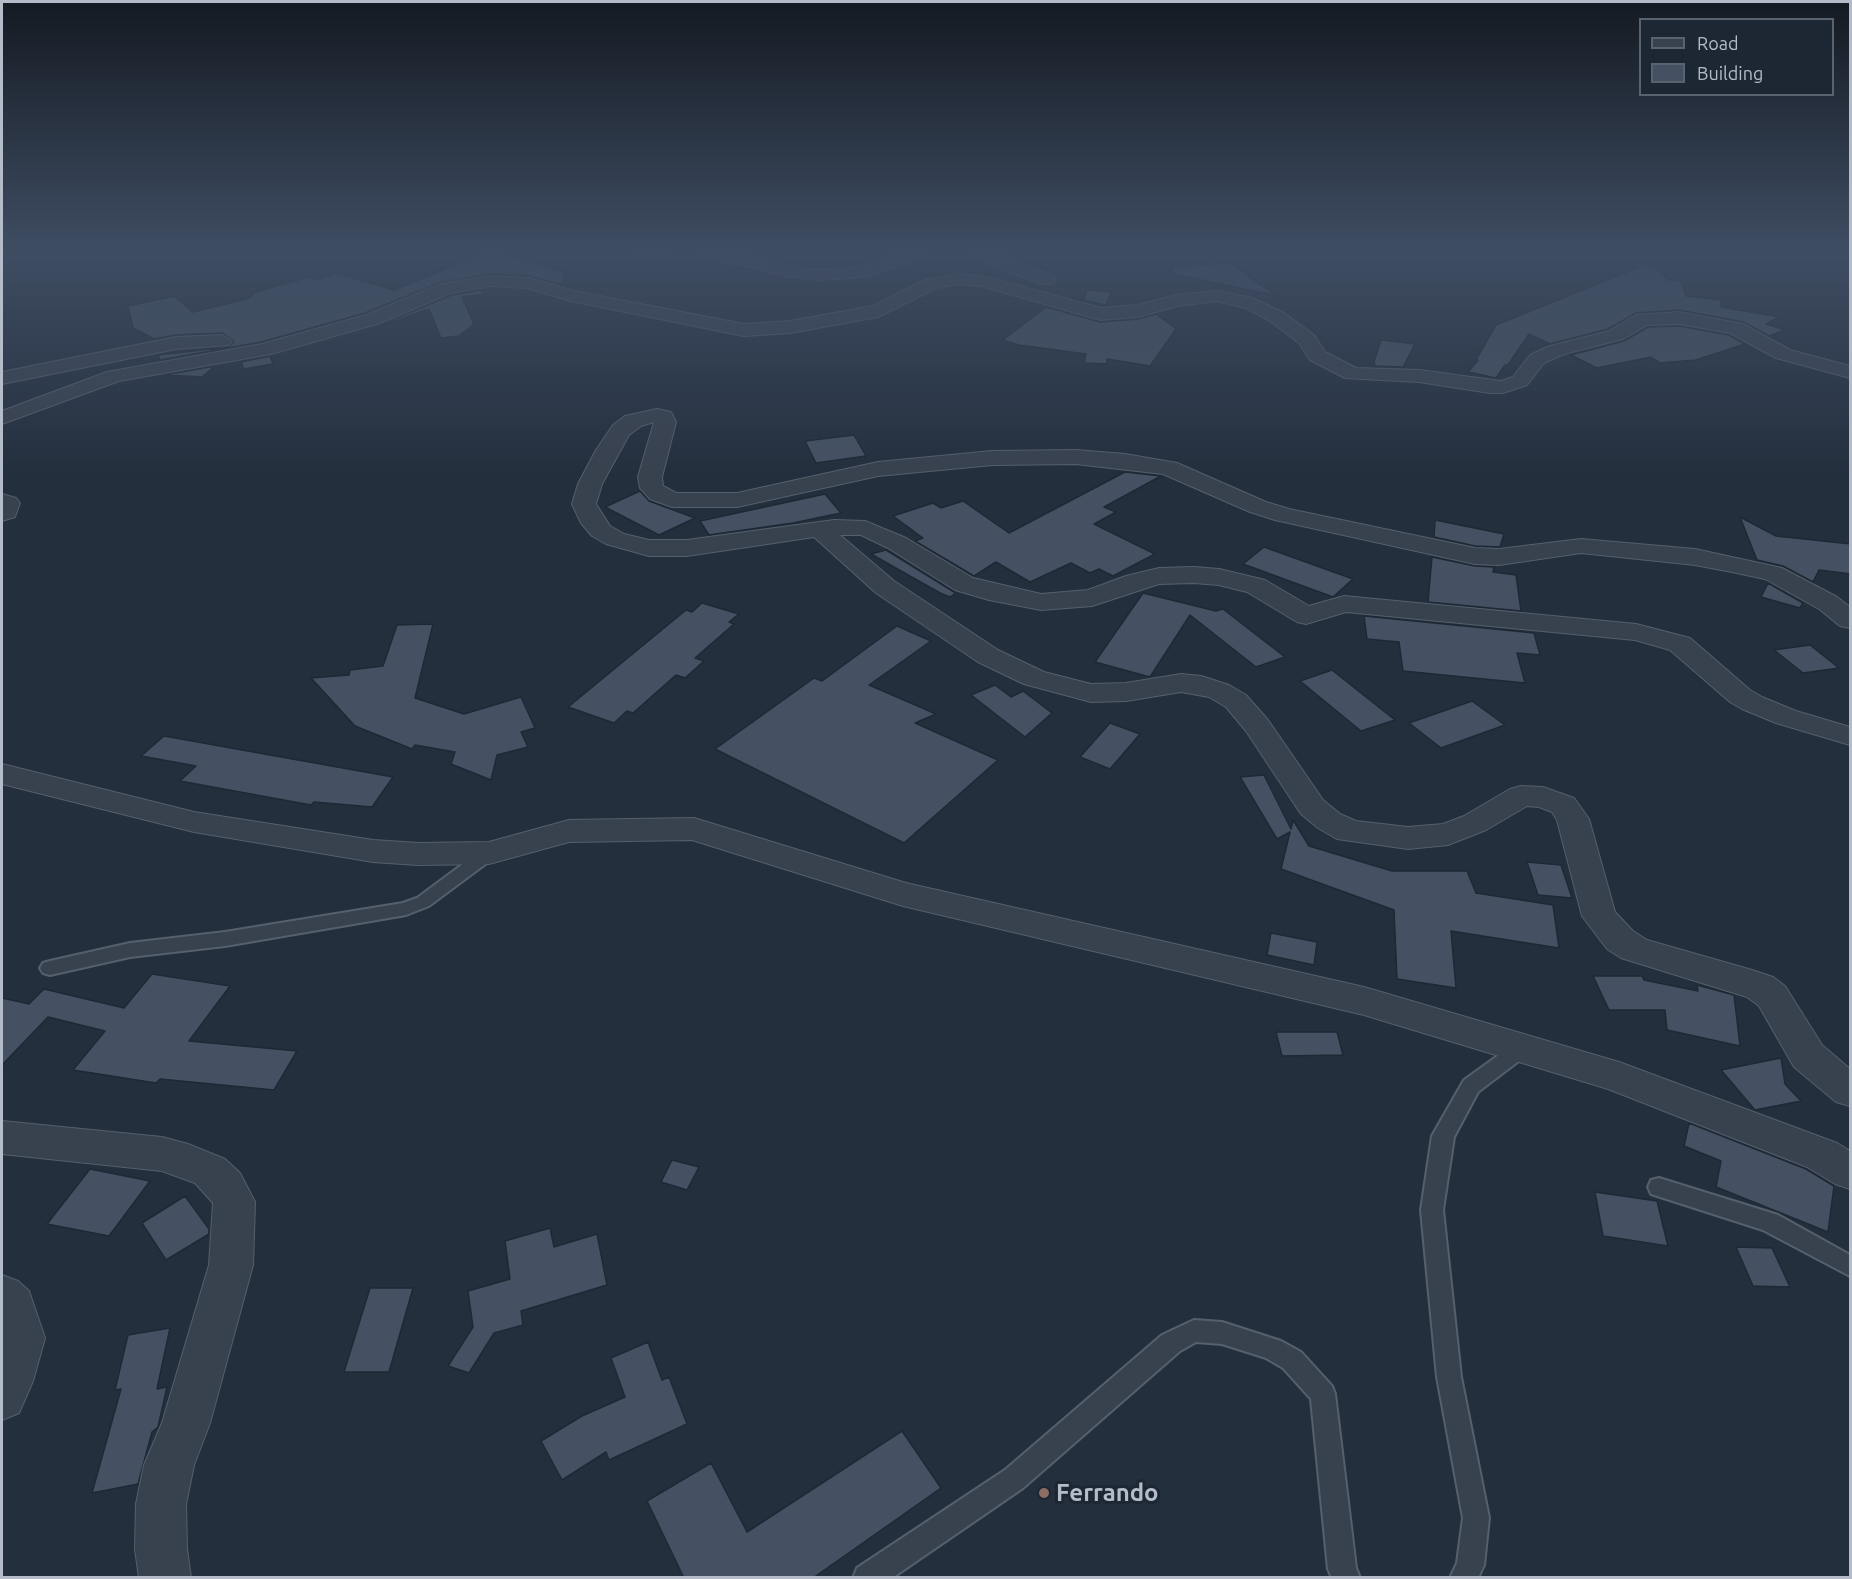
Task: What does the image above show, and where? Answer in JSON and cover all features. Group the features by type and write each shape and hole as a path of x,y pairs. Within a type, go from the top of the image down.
{"street":[{"path":"2,378 176,343 241,340 282,334 305,328"},
{"path":"2,418 107,378 264,350 342,328"},
{"path":"732,328 744,330 779,328"},
{"path":"1292,328 1307,339 1317,356 1352,374 1376,377 1419,376 1503,387 1520,381 1534,361 1546,354 1616,335 1628,328"},
{"path":"1732,328 1783,354 1851,372"},
{"path":"1851,620 1828,603 1773,573 1695,557 1581,546 1499,557 1475,556 1284,515 1258,507 1169,468 1076,457 992,458 878,469 737,500 685,501 658,494 652,488 650,477 665,422 663,417 657,415 633,421 621,430 607,450 590,484 584,504 593,523 601,531 615,539 649,548 687,548 852,525 865,528 897,543 964,584 989,592 1041,602 1092,598 1135,581 1159,576 1194,575 1219,577 1256,586 1306,616 1344,604 1635,632 1680,644 1740,696 1752,703 1786,717 1851,736"},
{"path":"2,501 8,503 6,512 2,514"},
{"path":"819,529 885,587 988,656 1034,678 1091,693 1126,692 1180,683 1201,685 1219,691 1236,701 1257,726 1312,807 1329,821 1349,831 1408,838 1448,834 1475,824 1521,796 1543,796 1563,805 1573,819 1599,916 1620,940 1634,949 1670,962 1739,979 1760,987 1776,1002 1808,1056 1851,1091"},
{"path":"2,774 194,822 373,851 418,854 489,853 569,831 694,829 903,894 1364,1001 1619,1077 1695,1104 1822,1155 1851,1172"},
{"path":"2,1138 162,1154 188,1161 210,1171 225,1186 234,1202 231,1265 186,1423 169,1465 161,1504 160,1549 165,1578"},
{"path":"2,1295 13,1306 22,1338 10,1347 2,1397"}],"lane":[{"path":"50,968 130,950 225,939 406,909 423,902 489,853"},
{"path":"1464,1578 1470,1566 1476,1518 1449,1377 1432,1210 1443,1136 1471,1086 1521,1049"},
{"path":"1659,1187 1770,1222 1851,1266"},
{"path":"867,1578 1014,1479 1171,1343 1194,1331 1222,1333 1272,1349 1292,1360 1323,1394 1342,1569 1346,1578"}],"building":[{"path":"133,328 312,328 261,342 160,360 158,355 229,347 234,341 222,333 176,335 154,339"},
{"path":"437,328 469,328 459,336 441,338"},
{"path":"1019,328 1176,329 1150,366 1107,359 1107,364 1084,363 1086,354 1019,345 1003,340"},
{"path":"1494,328 1610,328 1550,344 1529,334 1508,365 1505,365 1496,378 1468,372 1478,360 1476,360"},
{"path":"1647,328 1688,328 1729,335 1745,344 1696,360 1660,363 1651,357 1597,368 1571,355 1624,341"},
{"path":"1754,328 1785,330 1769,336"},
{"path":"1381,340 1415,344 1403,367 1375,366 1374,362"},
{"path":"270,356 273,364 244,369 241,362"},
{"path":"215,366 202,377 165,375"},
{"path":"854,435 866,456 816,463 805,441"},
{"path":"1125,472 1161,476 1104,507 1116,512 1094,524 1155,554 1113,576 1099,569 1090,573 1071,563 1030,582 996,562 974,576 915,541 923,538 893,516 933,503 941,508 963,501 1009,533"},
{"path":"640,491 649,501 695,518 659,535 605,507"},
{"path":"825,494 841,513 793,523 709,535 700,521"},
{"path":"1740,517 1776,536 1851,544 1851,574 1819,570 1813,582 1783,566 1757,560"},
{"path":"1435,520 1504,534 1500,547 1475,546 1434,537"},
{"path":"1264,547 1353,579 1333,597 1243,564"},
{"path":"886,550 956,593 950,597 940,593 871,554"},
{"path":"1432,557 1475,566 1494,567 1493,572 1516,575 1521,611 1428,602"},
{"path":"1768,583 1803,603 1800,608 1761,597"},
{"path":"1143,593 1216,611 1223,609 1285,657 1256,667 1190,615 1150,677 1095,662"},
{"path":"702,603 739,614 729,622 734,624 695,658 704,661 685,678 676,675 633,713 627,711 614,723 568,707 686,610 692,612"},
{"path":"1364,616 1534,633 1540,655 1517,653 1525,683 1403,671 1399,642 1367,639"},
{"path":"433,624 415,698 464,714 521,697 535,728 521,732 528,747 497,755 491,780 451,764 455,752 415,745 412,749 355,726 311,678 349,675 350,670 383,666 397,625"},
{"path":"897,626 931,641 869,685 936,714 915,723 998,760 904,843 715,749 814,678 822,681"},
{"path":"1810,645 1839,668 1803,673 1774,650"},
{"path":"1332,670 1395,720 1361,731 1300,681"},
{"path":"995,685 1011,697 1023,691 1052,713 1025,737 971,695"},
{"path":"1472,701 1505,725 1441,748 1409,723"},
{"path":"1110,723 1140,734 1110,769 1080,757"},
{"path":"164,736 393,777 372,807 314,802 311,805 180,781 196,766 141,756"},
{"path":"1264,775 1291,829 1293,820 1309,846 1392,871 1467,871 1476,893 1553,905 1559,948 1451,931 1456,988 1397,979 1394,910 1281,869 1290,832 1277,839 1240,777"},
{"path":"1527,862 1561,865 1572,898 1538,895"},
{"path":"1271,933 1317,942 1314,965 1267,955"},
{"path":"152,974 230,986 189,1041 297,1051 274,1090 160,1079 156,1083 73,1070 105,1031 48,1017 2,1065 2,998 29,1004 44,989 124,1008"},
{"path":"1593,976 1642,976 1644,980 1698,991 1697,985 1734,995 1740,1046 1667,1030 1665,1010 1609,1010"},
{"path":"1276,1032 1337,1032 1343,1055 1282,1056"},
{"path":"1781,1058 1785,1084 1801,1101 1755,1110 1721,1070"},
{"path":"1689,1123 1806,1169 1834,1186 1828,1232 1716,1187 1721,1161 1684,1146"},
{"path":"672,1160 699,1167 687,1190 661,1182"},
{"path":"90,1169 150,1181 109,1236 47,1224"},
{"path":"1595,1192 1657,1201 1668,1246 1603,1236"},
{"path":"185,1196 209,1229 209,1234 166,1260 142,1223"},
{"path":"550,1228 554,1247 597,1234 607,1285 521,1311 523,1325 494,1333 469,1373 448,1366 473,1327 468,1291 510,1279 505,1241"},
{"path":"1736,1247 1772,1248 1790,1287 1753,1286"},
{"path":"370,1288 413,1288 389,1372 344,1372"},
{"path":"170,1328 157,1389 167,1387 158,1427 152,1432 138,1484 92,1493 121,1389 115,1390 128,1335"},
{"path":"648,1342 662,1380 669,1377 687,1424 609,1460 606,1452 562,1480 541,1441 582,1416 625,1397 611,1358"},
{"path":"902,1431 941,1488 813,1578 684,1578 647,1501 711,1463 747,1532"}],"place":[{"name":"Ferrando","path":"1044,1493"}]}
